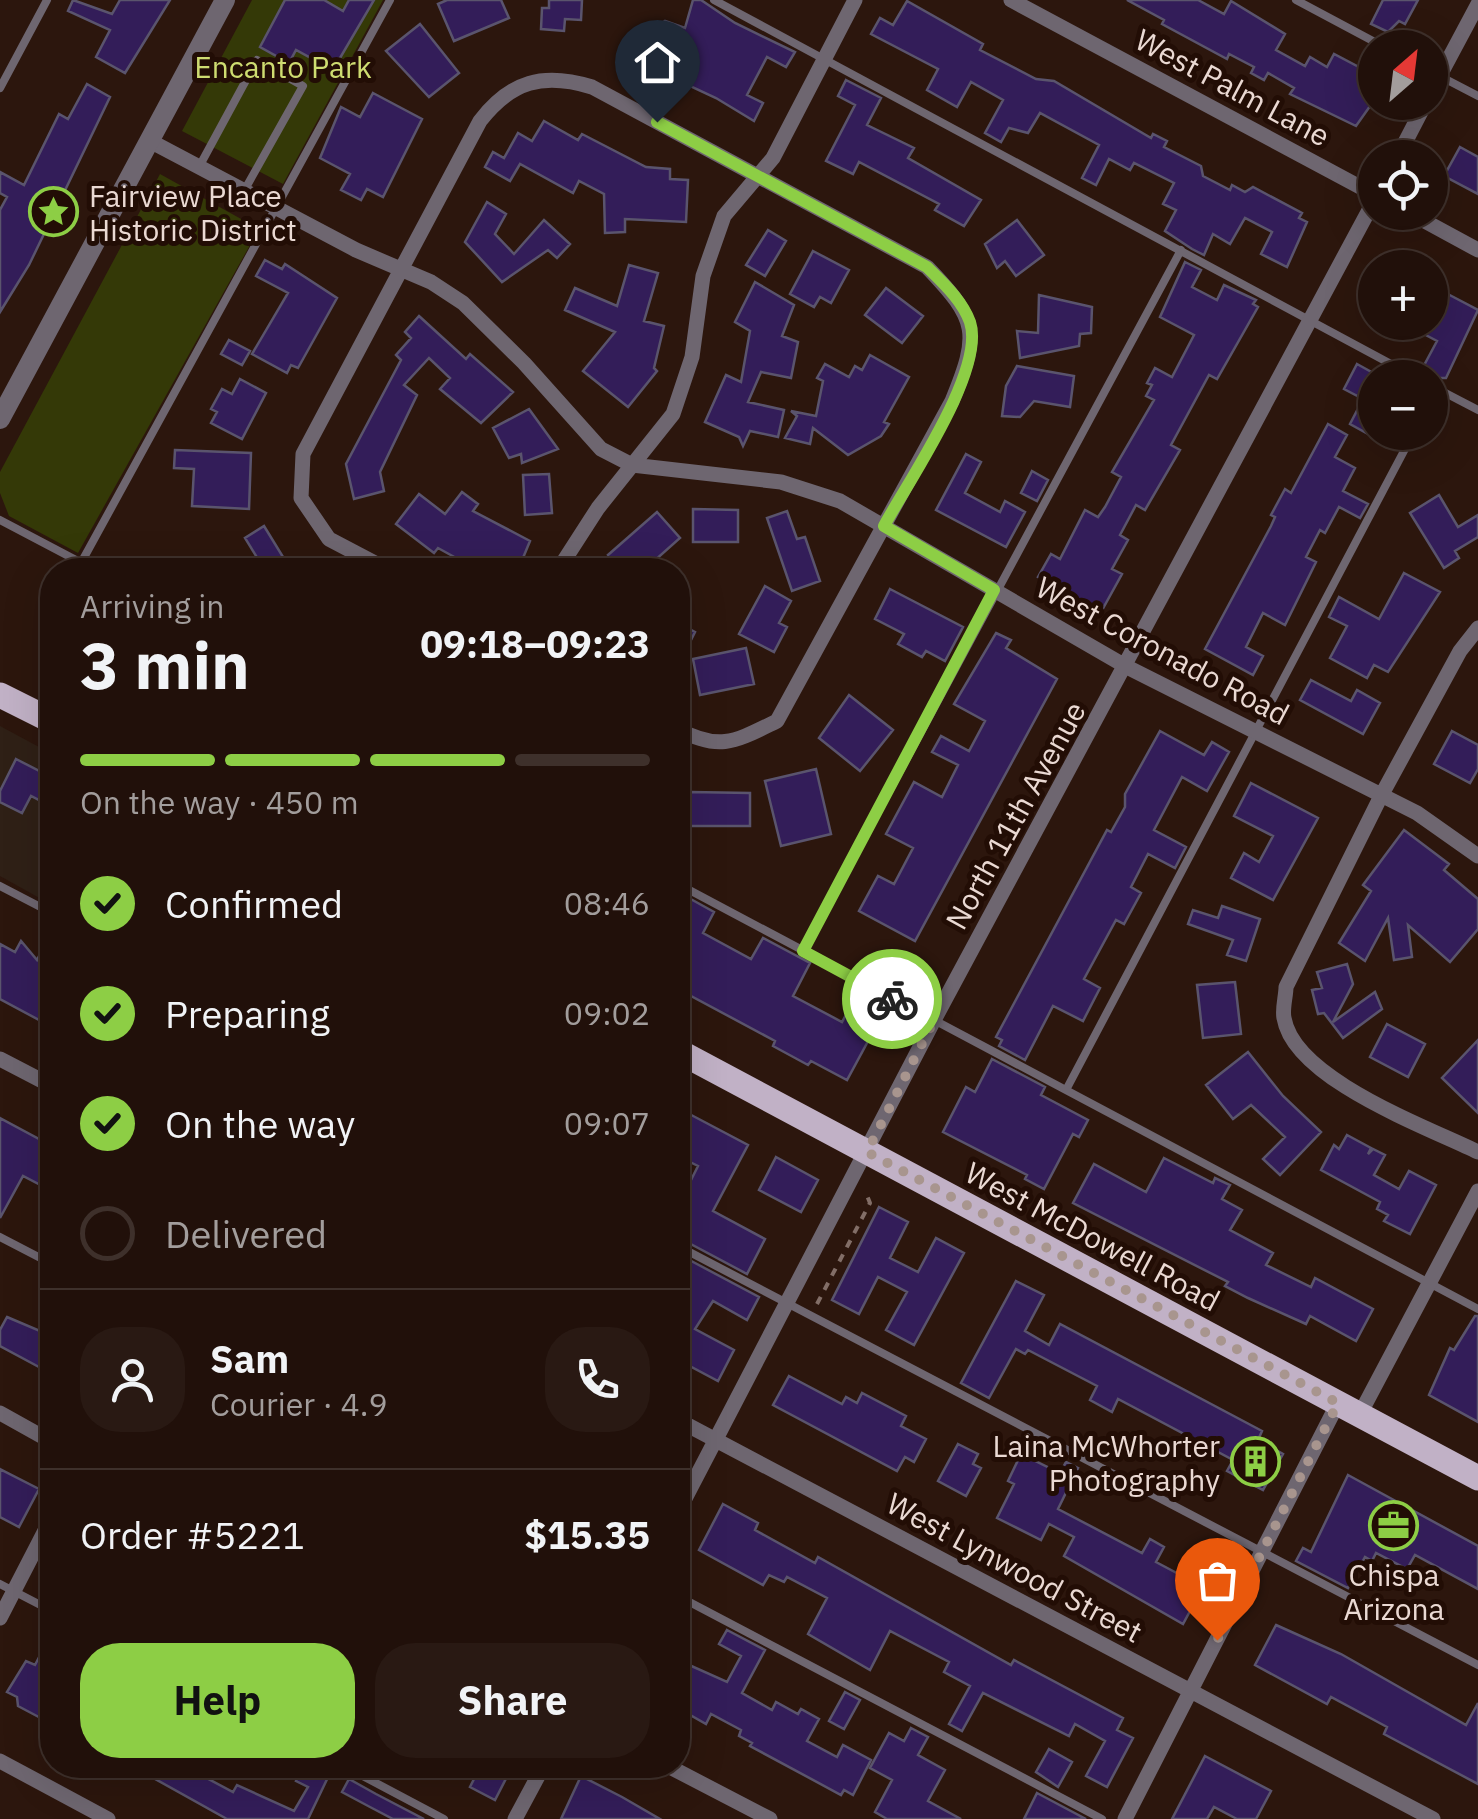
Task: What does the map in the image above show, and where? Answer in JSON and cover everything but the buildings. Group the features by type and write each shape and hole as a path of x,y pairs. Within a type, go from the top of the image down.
{"main road":[{"path":"0,695 40,715"},
{"name":"West McDowell Road","path":"690,1057 1478,1478"}],"street":[{"path":"0,419 225,0"},
{"path":"566,558 632,465 674,414 692,356 703,276 724,216 773,158 856,0"},
{"name":"West Palm Lane","path":"1011,0 1358,188"},
{"path":"1448,53 1478,4"},
{"path":"364,558 329,540 301,498 303,454 480,121 502,93 536,81 566,79 592,87 927,267 956,297 971,324 969,360 952,401 778,721 744,738 706,744 690,735"},
{"name":"West Coronado Road","path":"150,141 276,209 400,268 462,304 524,362 600,449 632,465 781,482 840,501 1127,666 1417,813 1478,856"},
{"name":"North 11th Avenue","path":"690,1489 933,1022 1358,229"},
{"path":"1441,230 1478,250"},
{"path":"1478,628 1460,651 1382,796 1286,986 1284,1018 1295,1043 1348,1089 1478,1152"},
{"path":"0,1058 40,1080"},
{"path":"1125,1819 1262,1552 1429,1283 1478,1190"},
{"path":"0,1414 40,1436"},
{"name":"West Lynwood Street","path":"690,1426 1433,1819"},
{"path":"0,1618 7,1587 40,1536"},
{"path":"0,1761 108,1819"},
{"path":"690,1777 770,1819"},
{"path":"515,1819 537,1778"}],"lane":[{"path":"0,88 47,0"},
{"path":"84,558 390,0"},
{"path":"714,0 1384,360"},
{"path":"1296,0 1358,33"},
{"path":"1313,9 1318,0"},
{"path":"199,167 257,60 304,86 243,191"},
{"path":"1448,81 1478,96"},
{"path":"803,951 994,590 1181,250"},
{"path":"1448,394 1478,410"},
{"path":"1066,1090 1404,450"},
{"path":"0,520 72,558"},
{"path":"0,886 40,907"},
{"path":"690,890 1478,1309"},
{"path":"0,1237 40,1258"},
{"path":"690,1253 1478,1665"},
{"path":"7,1587 40,1605"},
{"path":"690,1602 1102,1819"},
{"path":"367,1778 444,1819"}],"path":[{"path":"806,1315 811,1304 816,1306 870,1203 866,1193"}],"shaded area":[{"path":"0,726 40,748 40,898 0,876"}],"green space":[{"name":"Encanto Park","path":"252,0 383,0 283,184 182,131"},
{"path":"160,174 259,229 78,553 9,516 0,493 0,472"}],"way so far":[{"path":"892,999 933,1022 867,1152 1338,1403 1217,1640"}],"place":[{"name":"Fairview Place Historic District","path":"54,212"},
{"name":"Laina McWhorter Photography","path":"1255,1462"},
{"name":"Chispa Arizona","path":"1394,1525"}],"route":[{"path":"657,122 927,267 956,297 971,324 969,360 952,401 884,526 994,590 803,951 892,999"}]}
